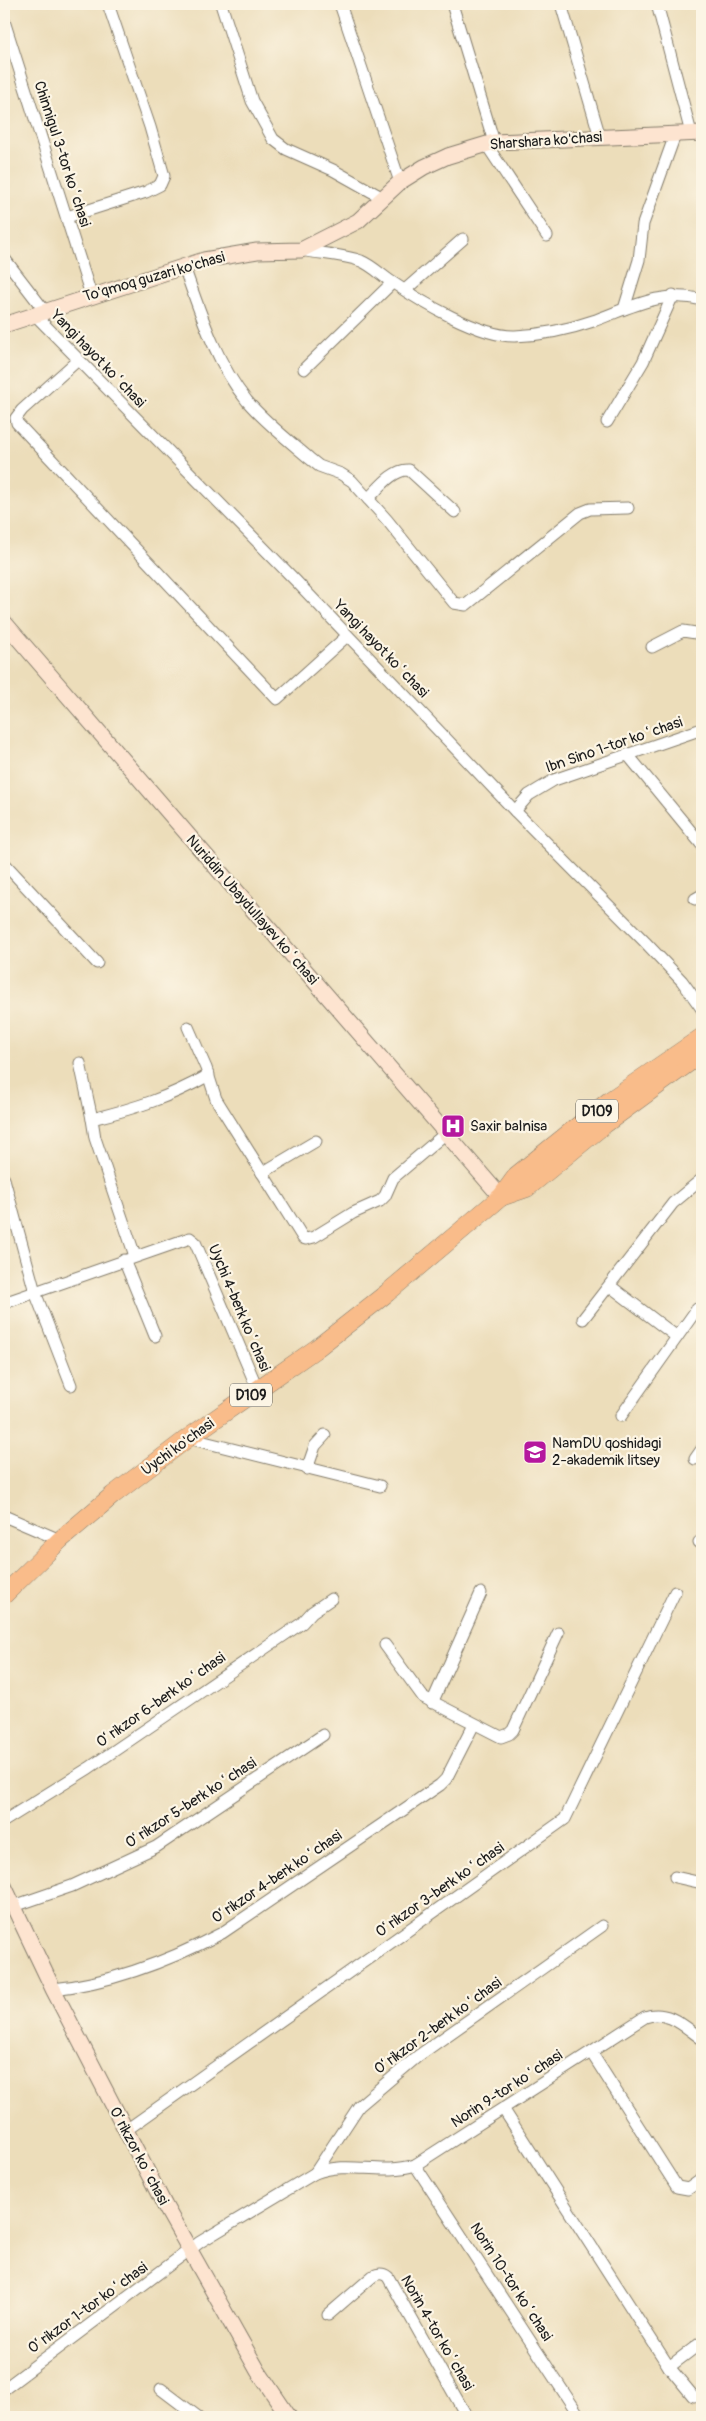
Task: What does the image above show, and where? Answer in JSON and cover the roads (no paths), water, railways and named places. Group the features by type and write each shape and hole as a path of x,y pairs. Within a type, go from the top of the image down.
{"main road":[{"name":"Sharshara ko'chasi","path":"301,250 348,228 400,182 424,167 448,156 490,143 697,133"},
{"name":"To'qmoq guzari ko'chasi","path":"4,325 91,295 204,260 257,251 301,250"},
{"name":"Nuriddin Ubaydullayev koʻchasi","path":"4,622 501,1197"},
{"name":"Uychi ko'chasi","path":"4,1595 60,1540 113,1495 188,1438 258,1390 387,1293 501,1197 516,1175 602,1107 702,1037"},
{"name":"Uychi ko'chasi","path":"501,1197 527,1188 605,1124 702,1053"},
{"name":"Oʻrikzor koʻchasi","path":"4,1886 125,2130 190,2251 258,2371 289,2417"}],"street":[{"path":"67,217 146,192 160,185 164,176 150,127 108,4"},
{"path":"221,4 252,101 273,139 286,149 333,170 383,198"},
{"path":"340,4 400,182"},
{"path":"452,4 490,143 547,236"},
{"path":"561,4 600,137"},
{"path":"657,4 697,133"},
{"name":"Chinnigul 3-tor koʻchasi","path":"4,21 91,295"},
{"path":"624,309 639,260 643,224 675,135"},
{"path":"405,290 463,239"},
{"name":"To'qmoq guzari ko'chasi","path":"301,250 362,262 405,290 474,327 502,336 530,335 592,322 624,309 673,295 702,300"},
{"name":"Yangi hayot koʻchasi","path":"4,258 39,312 78,360 268,553 516,811 646,942 682,981 702,1008"},
{"path":"184,266 215,345 233,381 248,402 309,458 319,466 342,474 368,499 454,603 466,606 580,513 590,509 628,508"},
{"path":"304,370 392,282"},
{"path":"607,422 643,362 673,295"},
{"path":"78,360 22,410 16,418 17,423 277,699 347,636"},
{"path":"368,499 393,475 409,470 455,512"},
{"path":"652,647 683,631 702,634"},
{"name":"Ibn Sino 1-tor koʻchasi","path":"516,811 529,795 554,780 702,729"},
{"path":"628,755 702,845"},
{"path":"4,863 97,963"},
{"path":"188,1027 209,1075 216,1099 303,1238 310,1239 352,1213 380,1201 385,1196 393,1178 446,1133"},
{"path":"80,1063 95,1138 129,1258 155,1336"},
{"path":"92,1119 140,1107 176,1094 209,1075"},
{"path":"262,1173 316,1141"},
{"path":"4,1179 35,1292 70,1385"},
{"path":"583,1319 673,1203 702,1179"},
{"name":"Uychi 4-berk koʻchasi","path":"4,1303 187,1238 193,1239 258,1390"},
{"path":"610,1286 677,1337"},
{"path":"621,1416 697,1309"},
{"path":"307,1469 315,1446 325,1435"},
{"path":"188,1438 380,1486"},
{"path":"695,1459 702,1449"},
{"path":"4,1516 60,1540"},
{"name":"Oʻrikzor 3-berk koʻchasi","path":"125,2130 565,1819 675,1592"},
{"path":"432,1703 480,1593"},
{"name":"Oʻrikzor 6-berk koʻchasi","path":"4,1821 89,1768 302,1623 312,1612 331,1600"},
{"path":"385,1645 419,1693 432,1703 501,1737 509,1734 558,1633"},
{"name":"Oʻrikzor 4-berk koʻchasi","path":"53,1988 81,1986 118,1977 203,1943 222,1933 440,1786 449,1774 474,1724"},
{"name":"Oʻrikzor 5-berk koʻchasi","path":"14,1906 72,1886 156,1847 323,1734"},
{"path":"675,1877 702,1884"},
{"name":"Oʻrikzor 2-berk koʻchasi","path":"315,2173 359,2106 389,2079 418,2056 602,1926"},
{"name":"Norin 9-tor koʻchasi","path":"315,2173 330,2168 397,2170 415,2165 504,2110 645,2017 655,2014 674,2019 702,2039"},
{"path":"591,2052 677,2187 688,2189 702,2179"},
{"path":"504,2110 669,2367 693,2396"},
{"name":"Norin 10-tor koʻchasi","path":"415,2165 580,2417"},
{"name":"Oʻrikzor 1-tor koʻchasi","path":"4,2389 213,2233 315,2173"},
{"name":"Norin 4-tor koʻchasi","path":"328,2315 373,2276 378,2273 384,2274 388,2277 468,2417"},
{"path":"669,2367 702,2342"},
{"path":"161,2389 198,2417"}],"place":[{"name":"Saxir balnisa","path":"453,1126"},
{"name":"NamDU qoshidagi 2-akademik litsey","path":"535,1452"}]}
